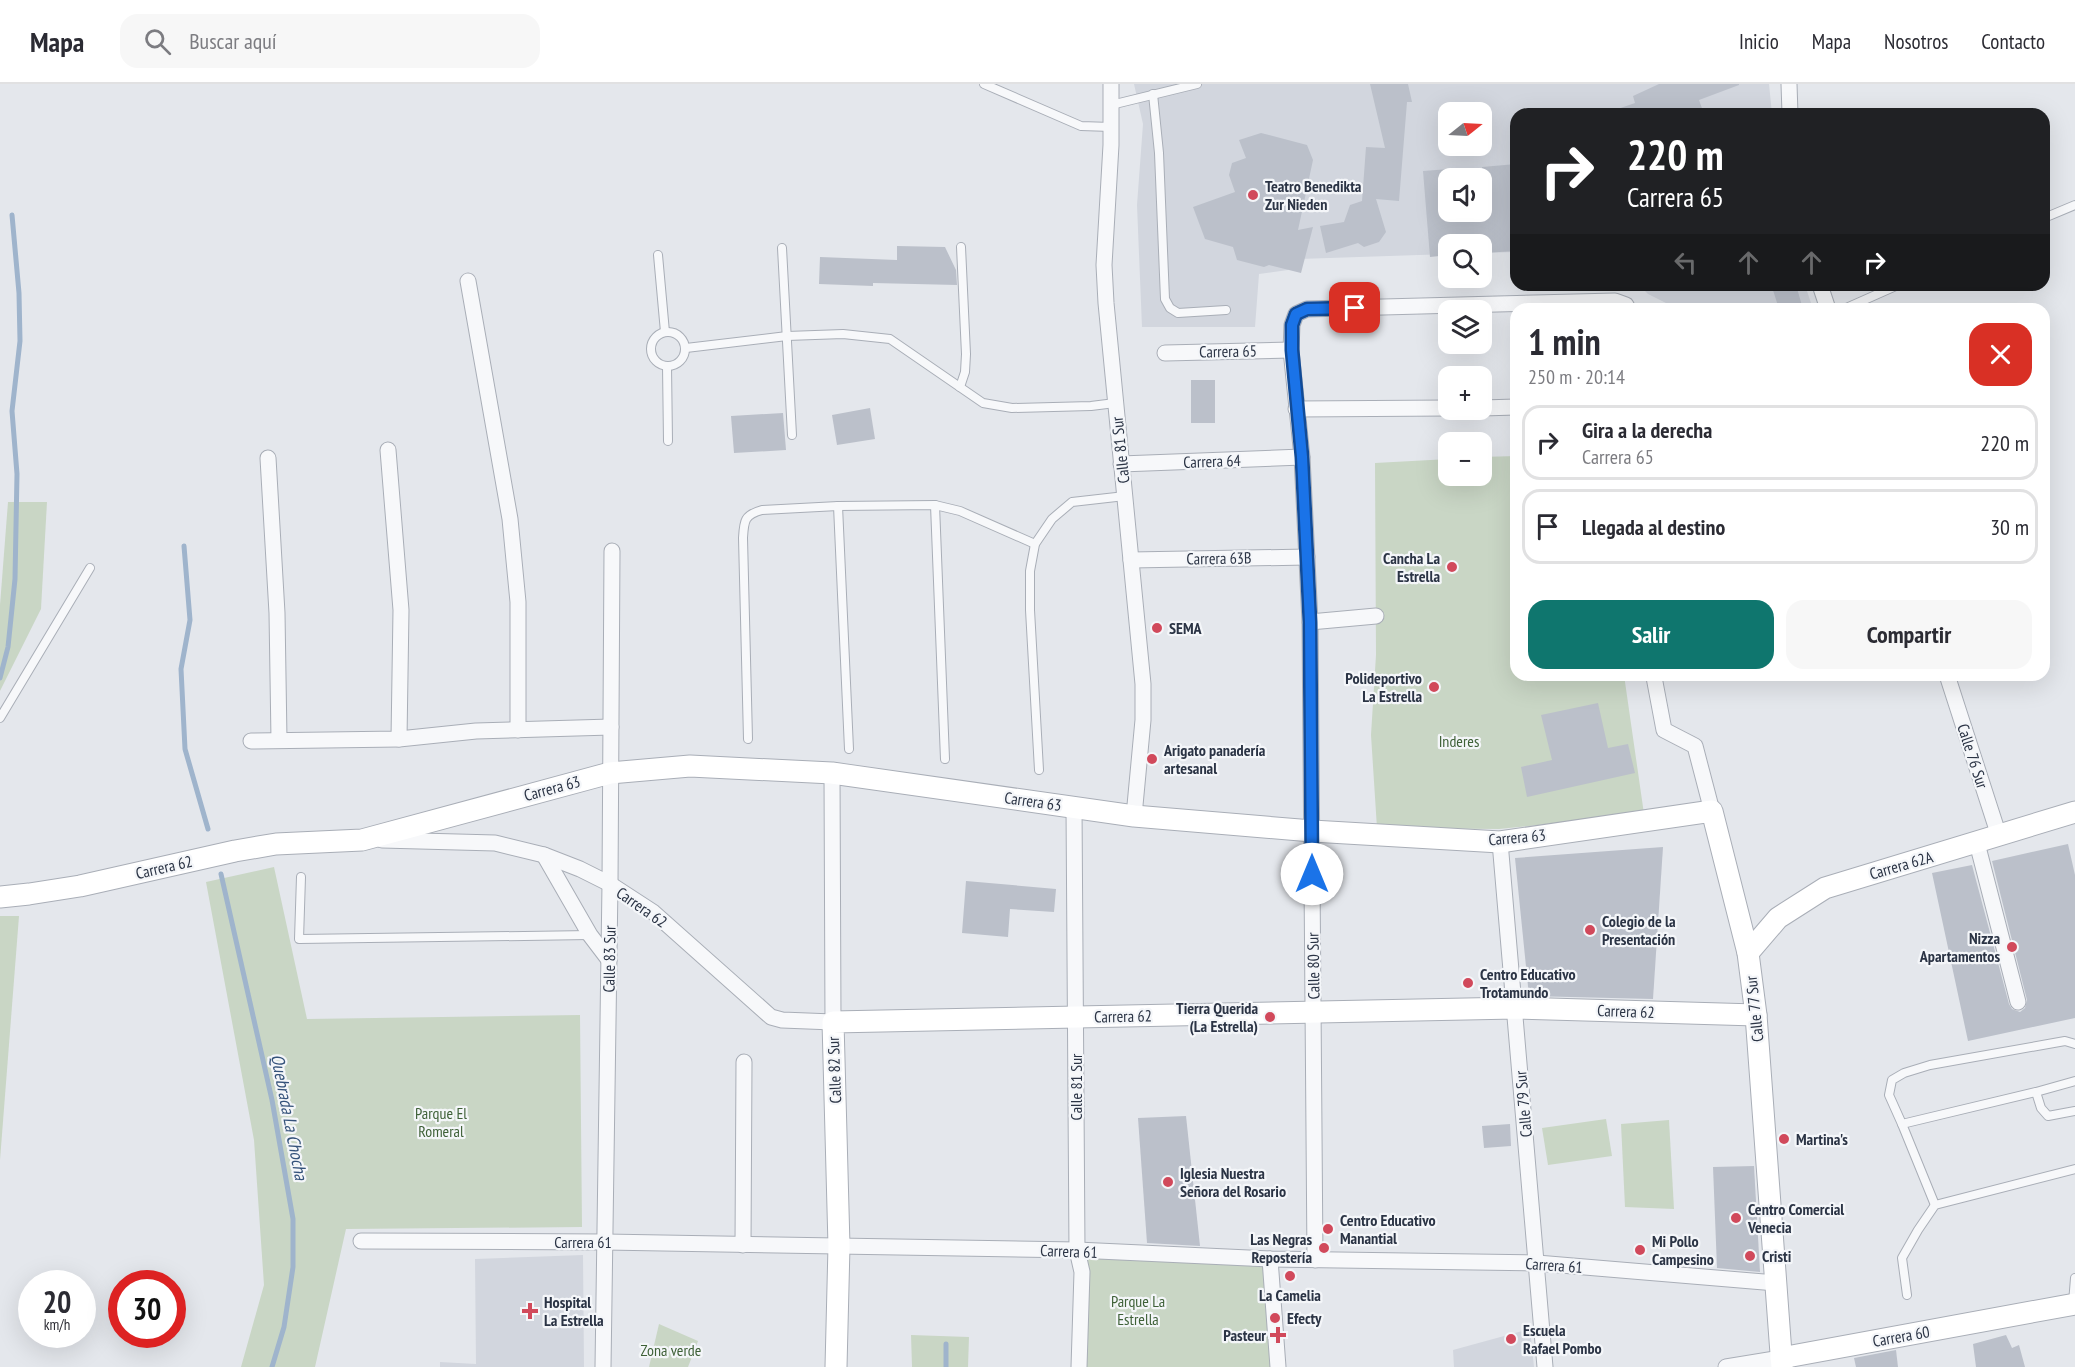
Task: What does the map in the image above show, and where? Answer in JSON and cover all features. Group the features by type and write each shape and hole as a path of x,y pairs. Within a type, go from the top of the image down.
{"street":[{"name":"Calle 81 Sur","path":"1112,84 1104,265 1115,403 1141,657 1143,720 1134,816"},
{"path":"1789,84 1790,108"},
{"path":"468,281 510,519 518,602 518,730"},
{"name":"Calle 80 Sur","path":"1538,303 1615,301 1620,303"},
{"name":"Calle 80 Sur","path":"1315,1260 1310,622 1302,457 1296,409 1292,325 1296,314 1307,309 1510,304"},
{"name":"Carrera 65","path":"1165,353 1292,350"},
{"path":"1492,408 1510,407"},
{"path":"1296,409 1438,408"},
{"path":"388,450 401,610 399,739"},
{"name":"Carrera 64","path":"1121,464 1302,457"},
{"path":"268,458 277,613 279,740"},
{"name":"Calle 83 Sur","path":"603,1367 612,551"},
{"name":"Carrera 63B","path":"1131,560 1307,557"},
{"path":"1310,622 1376,616"},
{"name":"Calle 77 Sur","path":"1655,681 1664,730 1695,746 1748,953 1756,1016 1782,1363"},
{"name":"Calle 76 Sur","path":"1949,681 1999,836"},
{"path":"251,741 399,739 476,731 610,727"},
{"name":"Carrera 63","path":"362,840 610,773 690,766 832,773 1134,816 1312,831 1500,842 1712,811"},
{"name":"Calle 82 Sur","path":"832,773 833,1022 838,1246 836,1367"},
{"name":"Calle 81 Sur","path":"1074,807 1077,1250 1082,1272 1079,1367"},
{"name":"Carrera 62A","path":"1748,953 1778,918 1825,888 2075,812"},
{"name":"Carrera 62","path":"0,897 80,886 276,844 362,840 495,843 544,855 610,884 653,912 771,1017 782,1020 833,1022 1515,1008 1756,1016"},
{"name":"Calle 79 Sur","path":"1500,842 1545,1367"},
{"path":"1977,843 2018,1002"},
{"path":"544,855 590,935 609,960"},
{"path":"743,1245 744,1062"},
{"name":"Carrera 61","path":"361,1241 605,1242 1077,1250 1270,1259 1537,1263 1776,1283"},
{"path":"1270,1259 1278,1367"},
{"name":"Carrera 60","path":"1726,1367 1782,1363 2074,1304"}],"lane":[{"path":"984,84 1081,126 1111,127"},
{"path":"1112,105 1197,84"},
{"path":"1153,94 1159,153 1165,299 1170,308 1178,313 1226,310"},
{"path":"2050,215 2075,204"},
{"path":"960,387 965,372 966,354 961,247"},
{"path":"782,248 792,435"},
{"path":"658,255 665,332"},
{"path":"1858,303 1884,291"},
{"path":"665,332 679,335 686,348 681,362 667,366 656,361 651,350 655,339 665,332"},
{"path":"686,348 787,336 843,334 890,339 983,403 1012,408 1091,406 1115,403"},
{"path":"667,366 668,441"},
{"path":"1039,770 1030,610 1030,571 1035,544 1052,519 1072,502 1125,496"},
{"path":"748,739 744,524 752,513 762,510 837,506 935,505 960,511 1035,544"},
{"path":"935,505 945,759"},
{"path":"837,506 849,749"},
{"path":"0,718 90,568"},
{"path":"301,878 299,939 590,935"},
{"path":"1935,1205 1889,1095 1892,1080 1904,1073 1930,1065 2065,1041 2075,1044"},
{"path":"1902,1124 2075,1081"},
{"path":"2036,1092 2041,1108 2048,1116 2075,1112"},
{"path":"1907,1295 1902,1258 1935,1205 2075,1169"},
{"path":"2074,1304 2075,1278"}],"shaded area":[{"path":"1134,84 1769,84 1771,108 1510,108 1510,252 1492,253 1492,234 1438,234 1438,254 1299,259 1289,262 1288,270 1259,274 1255,327 1142,327 1137,205 1143,124"},
{"path":"1645,291 1807,291 1811,303 1666,303"},
{"name":"Hospital La Estrella","path":"583,1255 584,1367 440,1367 440,1362 476,1364 475,1259"},
{"name":"Escuela Rafael Pombo","path":"1530,1329 1534,1367 1454,1367 1453,1350"}],"green space":[{"name":"Inderes","path":"1510,456 1510,681 1625,681 1644,814 1499,829 1377,828 1371,735 1376,655 1375,463 1438,460 1438,486 1492,486 1492,457"},
{"path":"8,502 47,502 41,609 0,691 0,605"},
{"name":"Parque El Romeral","path":"274,867 307,1019 580,1015 582,1227 346,1229 315,1367 241,1367 264,1285 254,1140 206,882"},
{"path":"0,916 19,916 0,1160"},
{"path":"1606,1119 1612,1156 1548,1165 1542,1128"},
{"path":"1669,1120 1674,1209 1625,1207 1621,1124"},
{"name":"Parque La Estrella","path":"1077,1250 1270,1259 1278,1367 1079,1367"},
{"name":"Zona verde","path":"659,1324 698,1341 688,1367 649,1367"},
{"path":"911,1335 969,1337 968,1367 912,1367"}],"building":[{"path":"1370,84 1408,84 1412,102 1407,102 1399,201 1376,199 1386,232 1379,242 1364,247 1358,243 1326,253 1320,226 1344,222 1350,205 1362,201 1366,147 1385,148"},
{"path":"1659,84 1739,84 1699,100 1702,108 1621,108 1635,103 1633,96"},
{"path":"1261,133 1307,145 1313,160 1298,230 1313,227 1301,273 1237,260 1233,247 1205,239 1193,207 1235,192 1229,175 1232,163 1246,158 1239,140"},
{"path":"1510,165 1510,251 1492,252 1492,234 1438,234 1438,256 1430,257 1423,171 1438,170 1438,222 1492,222 1492,168 1482,168"},
{"path":"897,246 945,247 956,270 957,285 819,284 820,257 897,260"},
{"path":"1773,291 1798,291 1801,303 1777,303"},
{"path":"1191,380 1215,380 1215,423 1191,423"},
{"path":"870,408 875,439 837,445 832,415"},
{"path":"783,413 786,450 734,453 731,416"},
{"path":"1598,703 1608,748 1628,744 1635,773 1527,797 1521,767 1552,760 1541,715"},
{"name":"Nizza Apartamentos","path":"2068,844 2075,875 2075,1018 1968,1041 1932,873 1972,865 2009,1004 2012,1009 2020,1012 2025,1008 2027,1000 1992,861"},
{"name":"Colegio de la Presentación","path":"1663,847 1653,999 1529,996 1515,858"},
{"path":"966,881 1056,889 1054,912 1010,909 1008,937 962,933"},
{"name":"Iglesia Nuestra Señora del Rosario","path":"1186,1116 1200,1246 1147,1243 1138,1118"},
{"path":"1510,1124 1511,1146 1484,1148 1482,1126"},
{"name":"Centro Comercial Venecia","path":"1754,1166 1760,1272 1717,1268 1713,1167"},
{"path":"2006,1335 2012,1348 2019,1345 2025,1367 1976,1367 1973,1344"},
{"path":"1896,1350 1898,1367 1856,1367 1854,1358"}],"waterway":[{"path":"0,678 8,647 15,579 17,474 12,411 20,341 19,293 12,215"},
{"name":"Quebrada La Chocha","path":"184,546 190,620 181,669 185,749 208,829"},
{"name":"Quebrada La Chocha","path":"221,874 272,1100 293,1219 293,1267 284,1327 272,1367"},
{"path":"946,1344 946,1367"}],"place":[{"name":"Teatro Benedikta Zur Nieden","path":"1253,195"},
{"name":"Cancha La Estrella","path":"1452,567"},
{"name":"SEMA","path":"1157,628"},
{"name":"Polideportivo La Estrella","path":"1434,687"},
{"name":"Arigato panadería artesanal","path":"1152,759"},
{"name":"Colegio de la Presentación","path":"1590,930"},
{"name":"Nizza Apartamentos","path":"2012,947"},
{"name":"Centro Educativo Trotamundo","path":"1468,983"},
{"name":"Tierra Querida (La Estrella)","path":"1270,1017"},
{"name":"Martina's","path":"1784,1139"},
{"name":"Iglesia Nuestra Señora del Rosario","path":"1168,1182"},
{"name":"Centro Comercial Venecia","path":"1736,1218"},
{"name":"Centro Educativo Manantial","path":"1328,1229"},
{"name":"Las Negras Repostería","path":"1324,1248"},
{"name":"Mi Pollo Campesino","path":"1640,1250"},
{"name":"Cristi","path":"1750,1256"},
{"name":"La Camelia","path":"1290,1276"},
{"name":"Hospital La Estrella","path":"530,1311"},
{"name":"Efecty","path":"1275,1318"},
{"name":"Pasteur","path":"1278,1335"},
{"name":"Escuela Rafael Pombo","path":"1511,1339"}],"route":[{"path":"1312,874 1310,622 1302,457 1293,370 1292,325 1296,314 1307,309 1355,308"}]}
